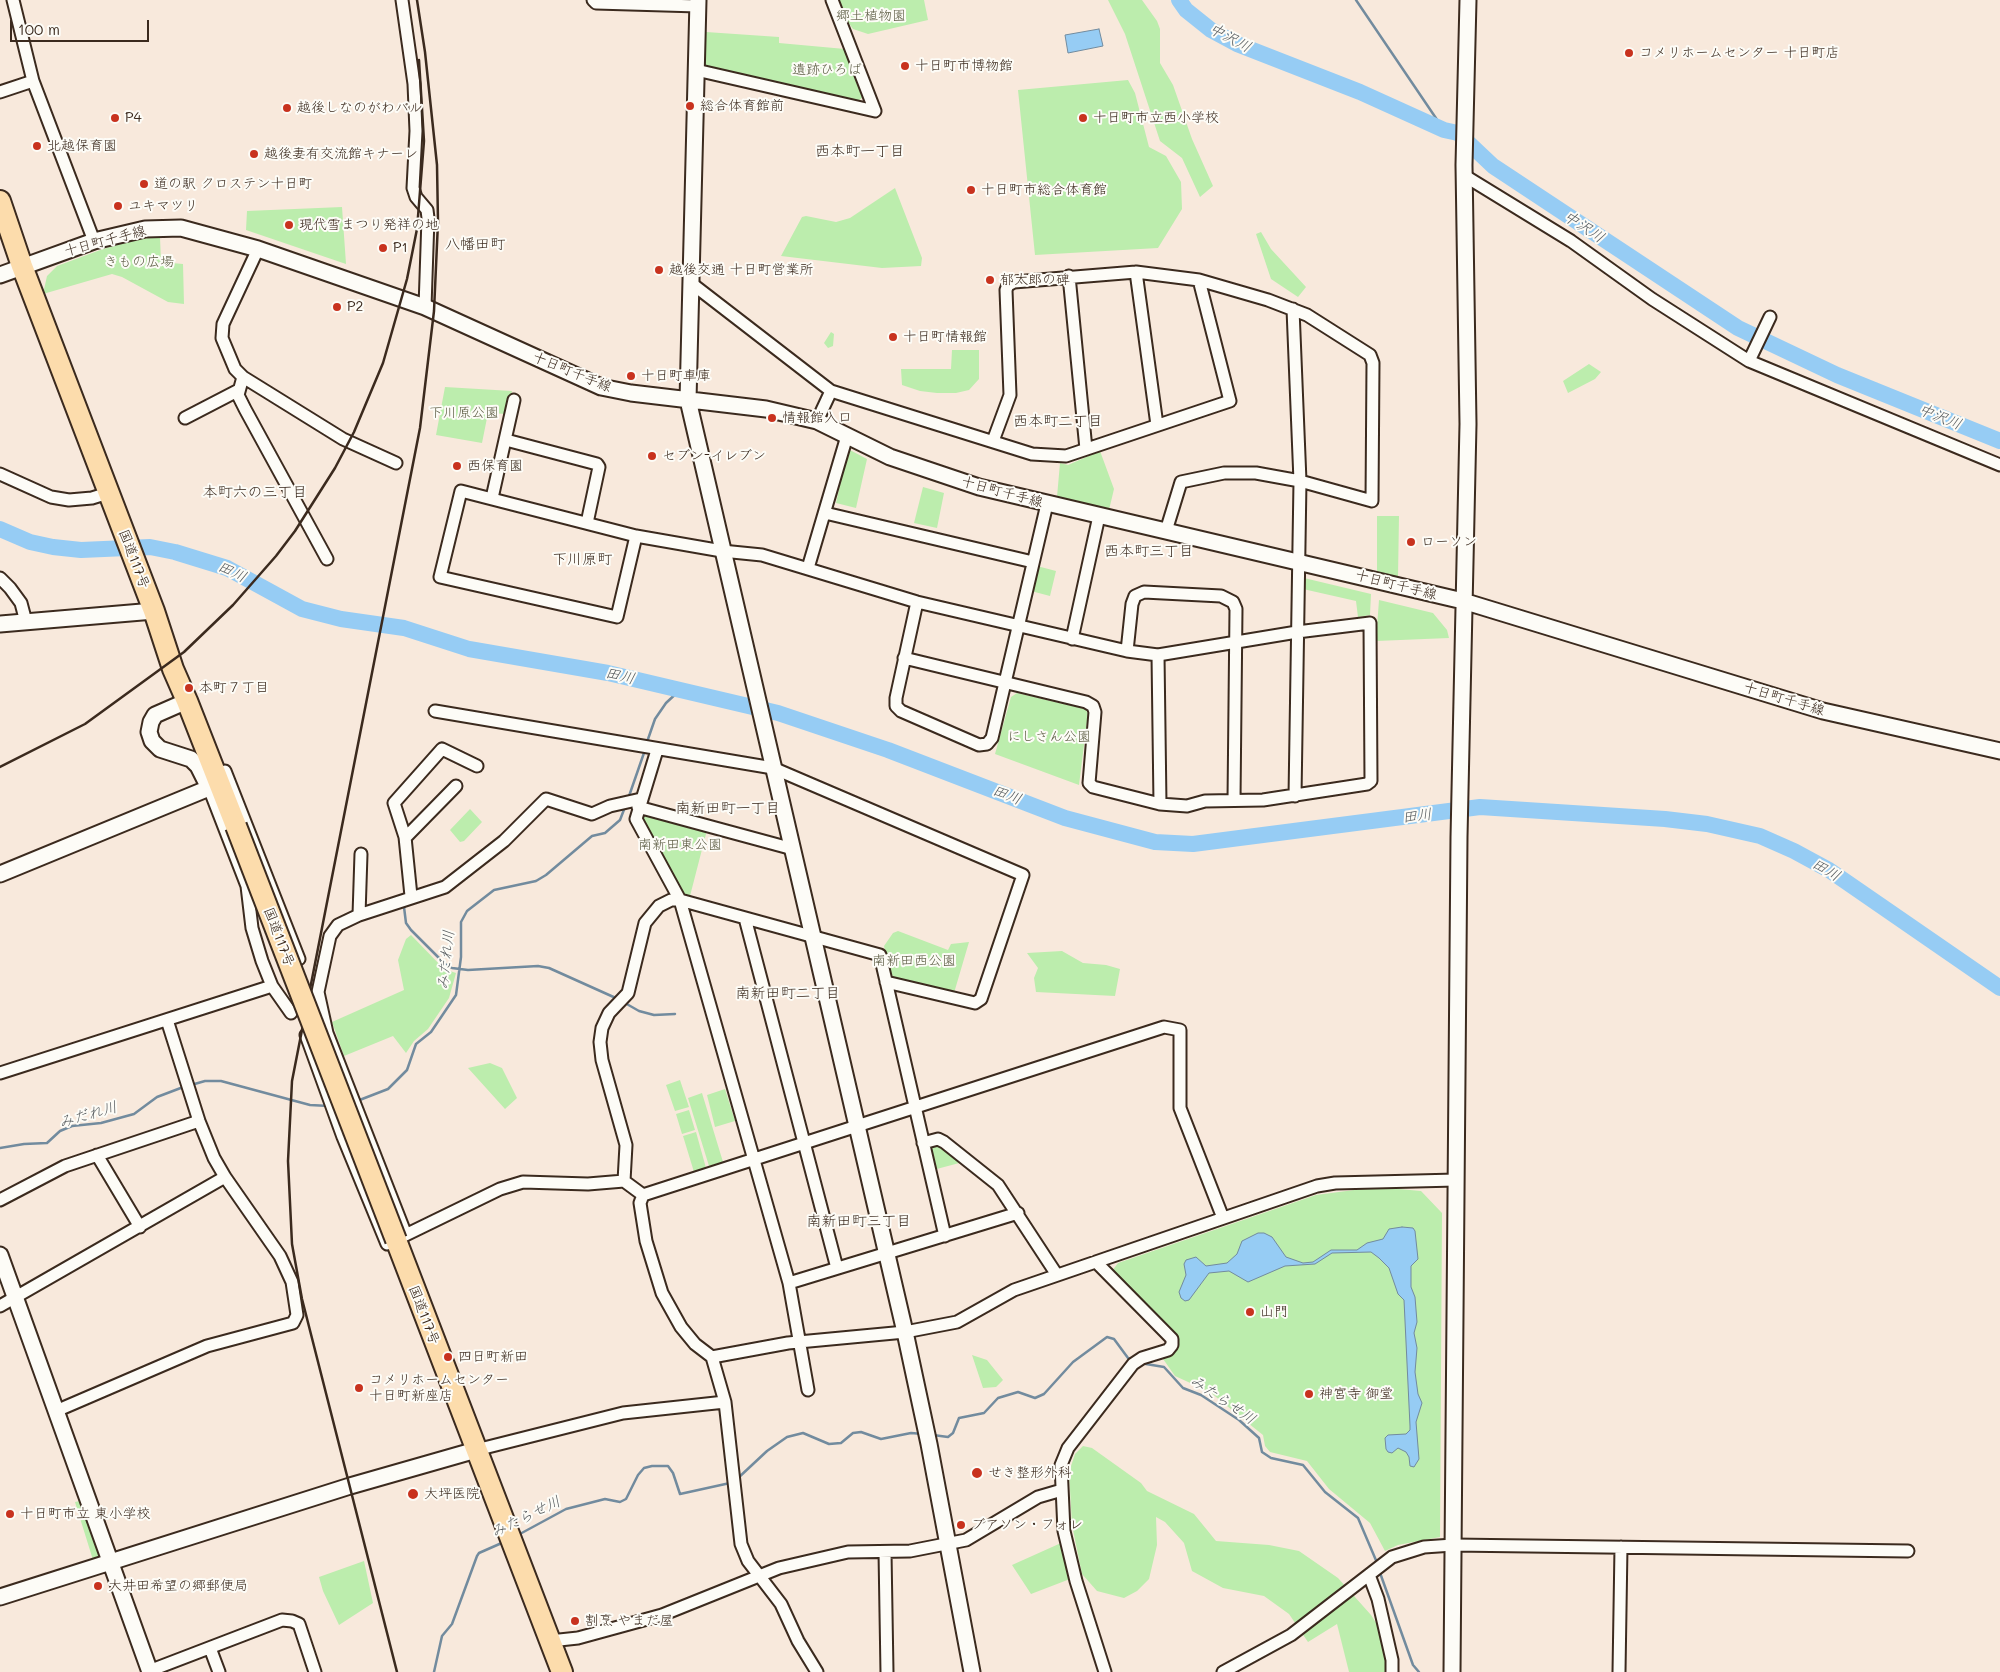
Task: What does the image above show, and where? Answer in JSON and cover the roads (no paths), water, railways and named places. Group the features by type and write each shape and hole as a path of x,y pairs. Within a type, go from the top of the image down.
{"highway":[{"name":"国道117号","path":"0,201 22,266 154,611 173,669 188,701 401,1238 476,1450 562,1672"}],"street":[{"path":"13,0 33,81 94,241"},
{"path":"402,0 414,84 416,131 413,188 416,197 427,210 428,218 425,307"},
{"path":"593,0 596,3 698,3 688,400 905,1332 972,1672"},
{"path":"696,70 875,111 832,0"},
{"path":"1452,1672 1459,837 1468,424 1465,127 1468,0"},
{"path":"0,92 33,81"},
{"path":"1465,171 1570,241 1652,299 1750,358 2000,465"},
{"name":"十日町千手線","path":"0,275 94,241 145,229 181,228 258,249 425,307 601,387 631,393 766,409 818,421 890,457 934,473 1047,504 1463,601 1823,711 2000,751"},
{"path":"258,249 242,286 232,302 222,330 227,353 235,369 243,377 343,439 396,462"},
{"path":"1136,272 1157,425"},
{"path":"993,441 1010,395 1006,290 1014,282 1136,272 1199,280 1292,309 1314,319 1370,355 1373,363 1372,501 1300,481 1256,473 1224,472 1181,482 1166,531"},
{"path":"1070,276 1086,448"},
{"path":"691,283 831,391 1032,454 1066,456 1230,401 1199,280"},
{"path":"1292,309 1300,481 1295,796"},
{"path":"1750,358 1769,320"},
{"path":"243,377 238,395 244,409 327,559"},
{"path":"185,418 239,390"},
{"path":"818,421 831,391"},
{"path":"492,498 514,400"},
{"path":"808,568 848,436"},
{"path":"506,440 597,464 599,467 586,523"},
{"path":"0,474 51,497 69,500 84,499 108,493"},
{"path":"636,536 617,617 440,577 461,491 636,536 722,552 762,555 808,568 862,587 917,602 1127,651 1158,655 1297,632 1370,623 1371,781 1367,784 1295,796 1263,800 1205,801 1187,806 1160,804 1093,787 1089,783 1095,712 1092,706 1086,702 904,658"},
{"path":"917,602 904,658 896,706 901,711 979,746 987,744 992,738 1047,504"},
{"path":"825,513 1033,562"},
{"path":"1072,639 1099,516"},
{"path":"0,578 21,603 26,622"},
{"path":"1127,651 1132,604 1135,596 1144,592 1229,598 1234,602 1236,609 1234,642 1234,800"},
{"path":"0,624 154,611"},
{"path":"1158,655 1160,804"},
{"path":"291,1013 272,986 252,928 247,886 198,766 184,756 160,749 152,740 149,732 155,715 188,701 194,703 201,711 299,959"},
{"path":"435,711 657,750 773,768 1023,875 981,999 975,1003 886,982"},
{"path":"411,896 406,838 394,803 442,749 476,766"},
{"path":"657,750 638,802 636,819 680,900 789,1283 808,1390"},
{"path":"406,838 456,786"},
{"path":"0,874 208,788"},
{"path":"401,1238 344,1073 327,1033 318,992 330,936 338,925 359,915 411,896 445,886 504,841 546,799 592,814 620,804 638,802 793,849"},
{"path":"359,915 361,854"},
{"path":"624,1181 626,1144 602,1060 600,1042 602,1028 609,1013 628,993 645,924 659,906 670,900 680,900 880,954 945,1236"},
{"path":"745,918 836,1268"},
{"path":"260,954 292,942"},
{"path":"0,1073 272,986"},
{"path":"56,1411 207,1346 293,1323 297,1315 292,1282 280,1256 214,1158 199,1121 167,1020"},
{"path":"642,1195 752,1158 1164,1028 1180,1030 1180,1108 1223,1218"},
{"path":"306,1036 387,1244 500,1189 523,1182 588,1184 624,1181 642,1195"},
{"path":"323,1082 344,1073"},
{"path":"0,1200 65,1166 199,1121"},
{"path":"923,1143 938,1139 944,1142 998,1185 1057,1274"},
{"path":"97,1155 140,1226"},
{"path":"0,1306 225,1177"},
{"path":"712,1357 801,1342 905,1332 965,1319 1014,1290 1057,1274 1326,1185 1456,1180"},
{"path":"642,1195 640,1203 646,1241 662,1293 681,1327 695,1344 712,1357 725,1402 742,1544 748,1561 781,1604 798,1641 817,1672"},
{"path":"789,1283 1018,1213"},
{"path":"0,1255 150,1672 282,1620 292,1620 299,1624 303,1630 315,1672"},
{"path":"1096,1262 1172,1340 1172,1345 1168,1350 1142,1358 1133,1364 1068,1448 1061,1465 1064,1531 1074,1573 1105,1672"},
{"path":"0,1597 350,1486 476,1450 623,1413 725,1402"},
{"path":"550,1641 578,1638 662,1615 758,1575 848,1552 910,1551 966,1540 1038,1497 1062,1490"},
{"path":"1223,1672 1291,1635 1392,1557 1424,1546 1908,1551"},
{"path":"1619,1672 1621,1547"},
{"path":"886,1552 887,1672"},
{"path":"1369,1575 1378,1599 1392,1660 1392,1672"},
{"path":"210,1648 220,1672"}],"water":[{"path":"1099,29 1103,46 1068,53 1065,35"},
{"path":"1413,1228 1415,1231 1418,1259 1411,1266 1411,1287 1415,1297 1417,1322 1414,1333 1417,1348 1415,1372 1418,1394 1422,1403 1416,1422 1419,1459 1414,1467 1410,1466 1409,1457 1406,1452 1398,1448 1392,1453 1386,1449 1385,1438 1388,1435 1406,1434 1410,1430 1404,1300 1398,1294 1389,1268 1371,1252 1332,1253 1315,1264 1285,1266 1248,1282 1229,1271 1209,1273 1189,1300 1185,1301 1181,1298 1179,1292 1186,1275 1184,1264 1186,1260 1196,1257 1206,1266 1227,1263 1237,1254 1242,1241 1258,1233 1264,1233 1272,1237 1286,1257 1303,1263 1313,1262 1331,1250 1357,1250 1367,1243 1383,1239 1389,1229"}],"waterway":[{"name":"中沢川","path":"1179,0 1186,10 1211,30 1237,44 1360,92 1444,130 1458,133 1493,166 1738,328 1837,375 2000,441"},
{"path":"1356,0 1444,130"},
{"name":"田川","path":"0,529 30,542 53,547 81,550 150,547 175,552 227,568 302,609 341,619 404,628 469,649 608,673 778,713 888,750 1065,818 1155,842 1193,844 1480,807 1665,819 1707,824 1760,836 1794,851 1829,870 2000,988"},
{"name":"みだれ川","path":"647,742 655,719 666,703 681,689"},
{"name":"みだれ川","path":"628,799 645,750"},
{"name":"みだれ川","path":"357,1101 388,1089 407,1070 416,1044 431,1032 456,995 461,957 461,922 467,911 494,890 536,881 546,875 592,836 605,833 620,820 625,807"},
{"path":"404,907 406,923 411,930 445,964 452,968 468,970 538,966 549,968 618,999"},
{"path":"625,1003 639,1011 654,1015 675,1014"},
{"name":"みだれ川","path":"191,1085 205,1081 221,1081 310,1105 329,1106"},
{"name":"みだれ川","path":"0,1148 47,1143 60,1131 72,1126 101,1123 134,1114 157,1097 186,1086"},
{"name":"みたらせ川","path":"933,1435 948,1437 953,1433 959,1418 984,1413 998,1398 1018,1392 1035,1398 1044,1394 1073,1362 1107,1337 1114,1339 1128,1358 1133,1360"},
{"name":"みたらせ川","path":"1140,1363 1164,1367 1183,1388 1201,1395 1239,1420 1259,1438 1262,1452 1271,1458 1303,1465 1325,1492 1358,1518 1378,1565"},
{"name":"みたらせ川","path":"737,1479 767,1451 787,1437 803,1433 829,1444 841,1443 853,1433 861,1432 881,1439 911,1433 923,1434"},
{"name":"みたらせ川","path":"518,1535 566,1509 605,1499 620,1502 626,1499 638,1475 644,1468 652,1466 668,1466 673,1473 680,1494 730,1483"},
{"name":"みたらせ川","path":"434,1672 442,1636 452,1624 477,1556 479,1553 504,1542"},
{"name":"みたらせ川","path":"1379,1570 1413,1665 1419,1672"}],"railway":[{"path":"397,1672 302,1299 292,1244 288,1161 292,1081 420,428 434,311 438,222 437,165 425,52 417,0"},
{"path":"0,767 85,724 184,652 233,605 276,556 295,531 335,468 354,432 383,363 407,279 417,229 424,141 419,60"}],"place":[{"name":"コメリホームセンター 十日町店","path":"1629,53"},
{"name":"十日町市博物館","path":"905,66"},
{"name":"総合体育館前","path":"690,106"},
{"name":"越後しなのがわバル","path":"287,108"},
{"name":"P4","path":"115,118"},
{"name":"十日町市立西小学校","path":"1083,118"},
{"name":"北越保育園","path":"37,146"},
{"name":"越後妻有交流館キナーレ","path":"254,154"},
{"name":"道の駅 クロステン十日町","path":"144,184"},
{"name":"十日町市総合体育館","path":"971,190"},
{"name":"ユキマツリ","path":"118,206"},
{"name":"現代雪まつり発祥の地","path":"289,225"},
{"name":"P1","path":"383,248"},
{"name":"越後交通 十日町営業所","path":"659,270"},
{"name":"郁太郎の碑","path":"990,280"},
{"name":"P2","path":"337,307"},
{"name":"十日町情報館","path":"893,337"},
{"name":"十日町車庫","path":"631,376"},
{"name":"情報館入口","path":"772,418"},
{"name":"セブン-イレブン","path":"652,456"},
{"name":"西保育園","path":"457,466"},
{"name":"ローソン","path":"1411,542"},
{"name":"本町７丁目","path":"189,688"},
{"name":"山門","path":"1250,1312"},
{"name":"四日町新田","path":"448,1357"},
{"name":"コメリホームセンター 十日町新座店","path":"359,1388"},
{"name":"神宮寺 御堂","path":"1309,1394"},
{"name":"せき整形外科","path":"977,1473"},
{"name":"大坪医院","path":"413,1494"},
{"name":"十日町市立 東小学校","path":"10,1514"},
{"name":"ブアソン・フォレ","path":"961,1525"},
{"name":"大井田希望の郷郵便局","path":"98,1586"},
{"name":"割烹 やまだ屋","path":"575,1621"}],"district":[{"name":"西本町一丁目","path":"860,151"},
{"name":"八幡田町","path":"475,244"},
{"name":"西本町二丁目","path":"1058,421"},
{"name":"本町六の三丁目","path":"255,492"},
{"name":"西本町三丁目","path":"1149,551"},
{"name":"下川原町","path":"582,559"},
{"name":"南新田町一丁目","path":"728,808"},
{"name":"南新田町二丁目","path":"788,993"},
{"name":"南新田町三丁目","path":"859,1221"}],"park label":[{"name":"郷土植物園","path":"871,16"},
{"name":"遺跡ひろば","path":"827,70"},
{"name":"きもの広場","path":"139,262"},
{"name":"下川原公園","path":"464,413"},
{"name":"にしさん公園","path":"1049,737"},
{"name":"南新田東公園","path":"680,845"},
{"name":"南新田西公園","path":"914,961"}]}
